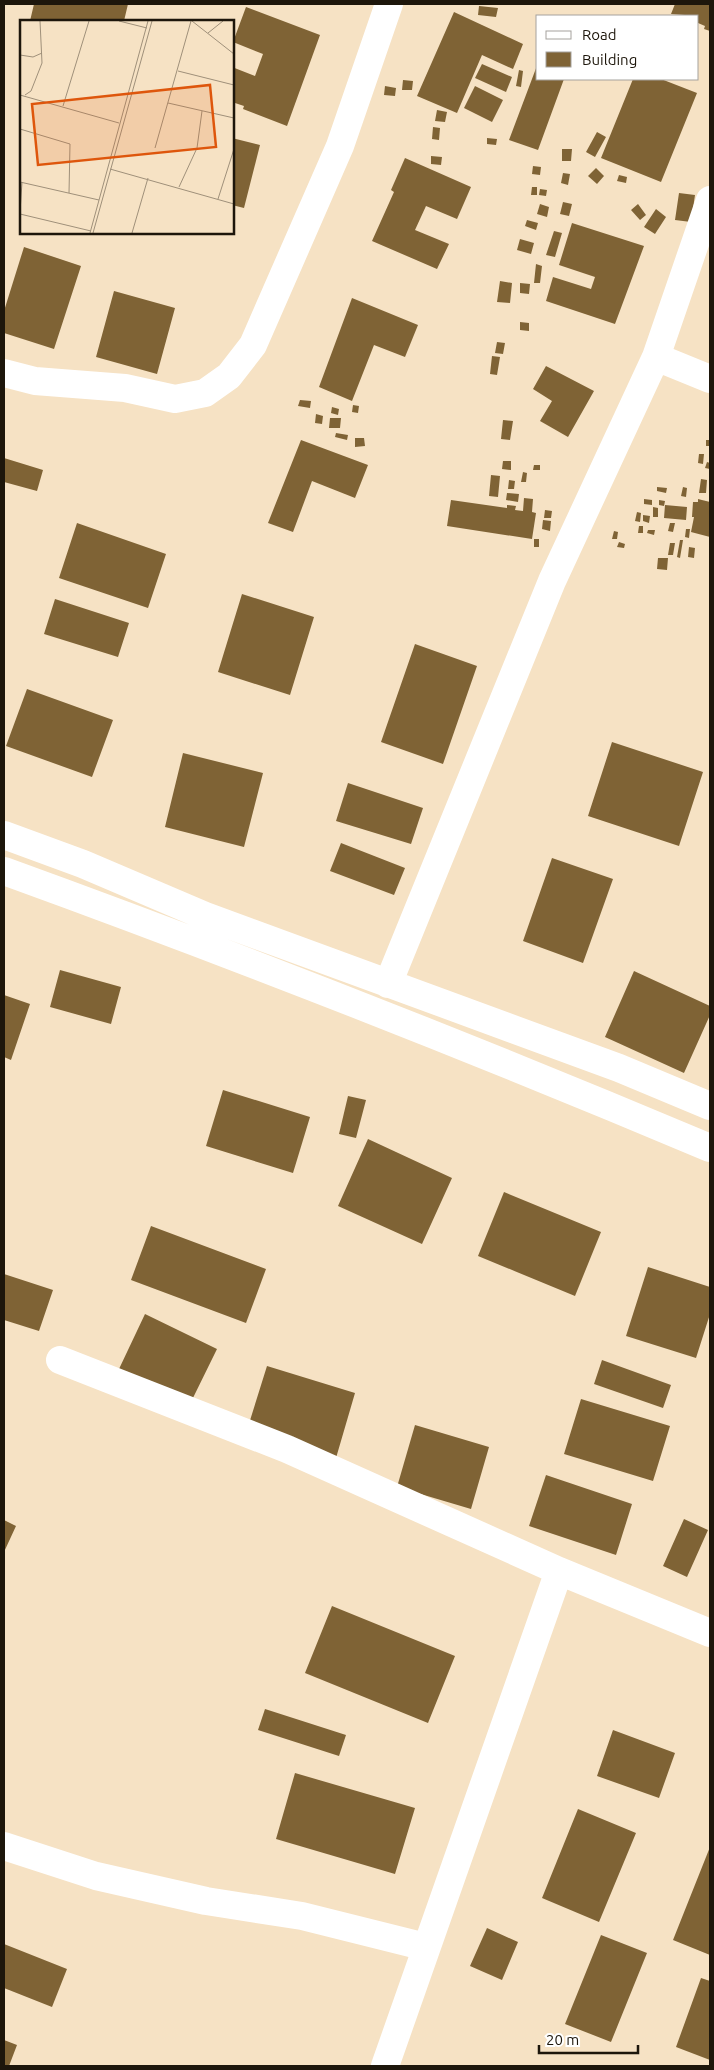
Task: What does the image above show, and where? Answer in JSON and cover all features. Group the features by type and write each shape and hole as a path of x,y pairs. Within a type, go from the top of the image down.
{"street":[{"path":"4,373 36,381 125,388 176,399 205,393 229,376 253,345 336,155 389,4"},
{"path":"388,984 552,581 656,357 710,200"},
{"path":"656,357 710,379"},
{"path":"4,835 83,864 205,916 619,1068 710,1106"},
{"path":"4,871 108,909 349,1003 710,1148"},
{"path":"60,1360 287,1449 559,1571 710,1633"},
{"path":"385,2066 559,1571"},
{"path":"4,1846 96,1876 206,1901 302,1916 426,1948"}],"building":[{"path":"34,4 128,4 124,20 30,20"},
{"path":"675,4 710,4 710,31 704,29 705,26 699,23 699,15 671,14"},
{"path":"479,6 498,8 496,17 478,15"},
{"path":"246,7 320,35 287,126 243,109 244,106 234,103 234,68 255,76 263,54 234,42"},
{"path":"454,12 523,44 513,69 482,55 457,113 417,96"},
{"path":"482,64 512,77 506,92 475,78"},
{"path":"536,68 536,80 564,80 538,150 509,140"},
{"path":"519,70 523,71 521,87 516,86"},
{"path":"403,80 413,81 412,90 402,90"},
{"path":"633,80 664,80 697,93 661,182 601,158"},
{"path":"385,86 396,88 395,96 384,95"},
{"path":"475,86 503,100 492,122 464,108"},
{"path":"437,110 447,112 445,122 435,121"},
{"path":"433,127 440,128 439,140 432,139"},
{"path":"597,132 606,137 595,157 586,152"},
{"path":"234,138 260,145 244,208 234,206"},
{"path":"487,138 497,139 496,145 487,144"},
{"path":"562,149 572,149 571,161 562,161"},
{"path":"431,156 442,157 441,165 431,164"},
{"path":"405,158 471,187 457,219 426,206 415,230 449,244 437,269 372,241 394,192 391,190"},
{"path":"533,166 541,167 540,175 532,174"},
{"path":"596,168 604,176 597,184 588,176"},
{"path":"563,173 570,174 568,185 561,183"},
{"path":"619,175 627,177 626,183 617,181"},
{"path":"532,187 537,187 537,195 531,195"},
{"path":"540,189 547,190 546,196 539,195"},
{"path":"679,193 695,195 691,222 675,220"},
{"path":"563,202 572,204 569,216 560,214"},
{"path":"540,204 549,207 547,217 537,214"},
{"path":"638,204 646,215 640,220 631,210"},
{"path":"656,209 666,217 655,234 644,227"},
{"path":"527,220 538,223 536,230 525,226"},
{"path":"572,223 644,246 615,324 546,301 553,277 591,289 595,277 559,265"},
{"path":"554,231 562,233 555,257 546,255"},
{"path":"520,239 534,243 531,254 517,250"},
{"path":"24,247 81,266 54,349 4,333 4,311"},
{"path":"536,264 542,266 540,283 534,283"},
{"path":"500,281 512,283 510,303 497,302"},
{"path":"520,283 530,284 529,294 520,293"},
{"path":"114,291 175,308 157,374 96,357"},
{"path":"352,298 418,325 405,357 374,345 352,401 319,387"},
{"path":"520,322 529,323 529,331 520,330"},
{"path":"497,342 505,343 503,354 495,353"},
{"path":"492,356 500,357 497,375 490,374"},
{"path":"546,366 594,391 568,437 540,421 552,401 533,389"},
{"path":"300,400 311,401 310,408 298,406"},
{"path":"353,405 359,406 358,413 352,412"},
{"path":"332,407 339,409 338,415 331,413"},
{"path":"316,414 323,416 322,424 315,423"},
{"path":"330,418 341,418 340,428 329,428"},
{"path":"503,420 513,421 510,440 501,439"},
{"path":"336,433 348,435 347,440 335,437"},
{"path":"355,438 364,438 365,446 355,447"},
{"path":"301,440 368,465 355,498 312,481 293,532 268,523"},
{"path":"706,440 710,440 710,446 706,446"},
{"path":"699,454 704,454 703,464 698,463"},
{"path":"4,458 43,470 37,491 4,482"},
{"path":"503,461 511,461 511,470 502,469"},
{"path":"707,462 710,463 710,469 705,468"},
{"path":"534,465 540,465 540,470 533,470"},
{"path":"523,472 527,473 526,482 521,482"},
{"path":"491,475 500,476 498,497 489,496"},
{"path":"701,479 707,480 706,493 699,493"},
{"path":"509,480 515,481 514,489 508,489"},
{"path":"657,487 667,488 666,493 657,491"},
{"path":"683,487 687,488 686,497 681,496"},
{"path":"507,493 519,494 518,502 506,500"},
{"path":"524,498 533,499 532,512 536,513 532,539 447,526 451,500 507,508 507,505 516,506 515,510 523,511"},
{"path":"644,499 652,500 652,505 644,504"},
{"path":"698,499 710,502 710,537 691,532 694,517 692,517 693,502 698,502"},
{"path":"659,500 665,501 664,506 659,505"},
{"path":"665,505 687,507 686,520 664,518"},
{"path":"653,507 658,508 658,517 653,517"},
{"path":"545,510 552,511 551,518 544,518"},
{"path":"637,512 641,513 640,522 635,521"},
{"path":"643,515 650,516 649,523 643,521"},
{"path":"543,520 551,521 550,531 542,529"},
{"path":"77,523 166,554 148,608 59,578"},
{"path":"670,523 675,523 673,532 668,531"},
{"path":"639,526 643,526 643,533 638,533"},
{"path":"686,529 690,529 689,538 685,537"},
{"path":"648,530 655,530 654,535 647,533"},
{"path":"614,531 618,532 617,539 612,539"},
{"path":"534,539 539,539 539,547 534,547"},
{"path":"680,540 683,540 680,558 677,557"},
{"path":"619,542 625,544 624,548 617,547"},
{"path":"670,543 675,543 673,555 668,555"},
{"path":"689,547 695,548 694,558 688,557"},
{"path":"658,558 668,558 667,570 657,569"},
{"path":"242,594 314,617 290,695 218,672"},
{"path":"55,599 129,623 118,657 44,634"},
{"path":"415,644 477,666 443,764 381,742"},
{"path":"27,689 113,720 92,777 6,746"},
{"path":"612,742 703,772 679,846 588,816"},
{"path":"183,753 263,773 244,847 165,827"},
{"path":"348,783 423,808 411,844 336,821"},
{"path":"341,843 405,868 394,895 330,871"},
{"path":"552,858 613,879 583,963 523,941"},
{"path":"60,970 121,987 111,1024 50,1007"},
{"path":"634,971 710,1006 710,1015 684,1073 605,1037"},
{"path":"4,995 30,1004 11,1060 4,1057"},
{"path":"223,1090 310,1117 293,1173 206,1146"},
{"path":"348,1096 366,1100 356,1138 339,1134"},
{"path":"368,1139 452,1178 422,1244 338,1206"},
{"path":"504,1192 601,1232 575,1296 478,1256"},
{"path":"151,1226 266,1269 246,1323 131,1280"},
{"path":"648,1267 710,1287 710,1314 696,1358 626,1336"},
{"path":"4,1274 53,1290 39,1331 4,1320"},
{"path":"145,1314 217,1349 190,1404 119,1369"},
{"path":"602,1360 671,1385 663,1408 594,1384"},
{"path":"267,1366 355,1393 336,1458 247,1430"},
{"path":"581,1399 670,1426 653,1481 564,1454"},
{"path":"415,1425 489,1447 471,1509 397,1487"},
{"path":"546,1475 632,1504 616,1555 529,1526"},
{"path":"684,1519 708,1530 687,1577 663,1566"},
{"path":"4,1520 16,1526 4,1552"},
{"path":"332,1606 455,1656 428,1723 305,1673"},
{"path":"265,1709 346,1735 339,1756 258,1730"},
{"path":"613,1730 675,1753 659,1798 597,1776"},
{"path":"295,1773 415,1808 395,1874 276,1839"},
{"path":"578,1809 636,1833 599,1922 542,1898"},
{"path":"710,1847 710,1955 673,1940"},
{"path":"487,1928 518,1942 502,1980 470,1966"},
{"path":"601,1935 647,1953 611,2042 565,2024"},
{"path":"4,1944 67,1969 52,2007 4,1988"},
{"path":"701,1978 710,1981 710,2060 676,2047"},
{"path":"4,2040 17,2045 9,2066 4,2066"}]}
